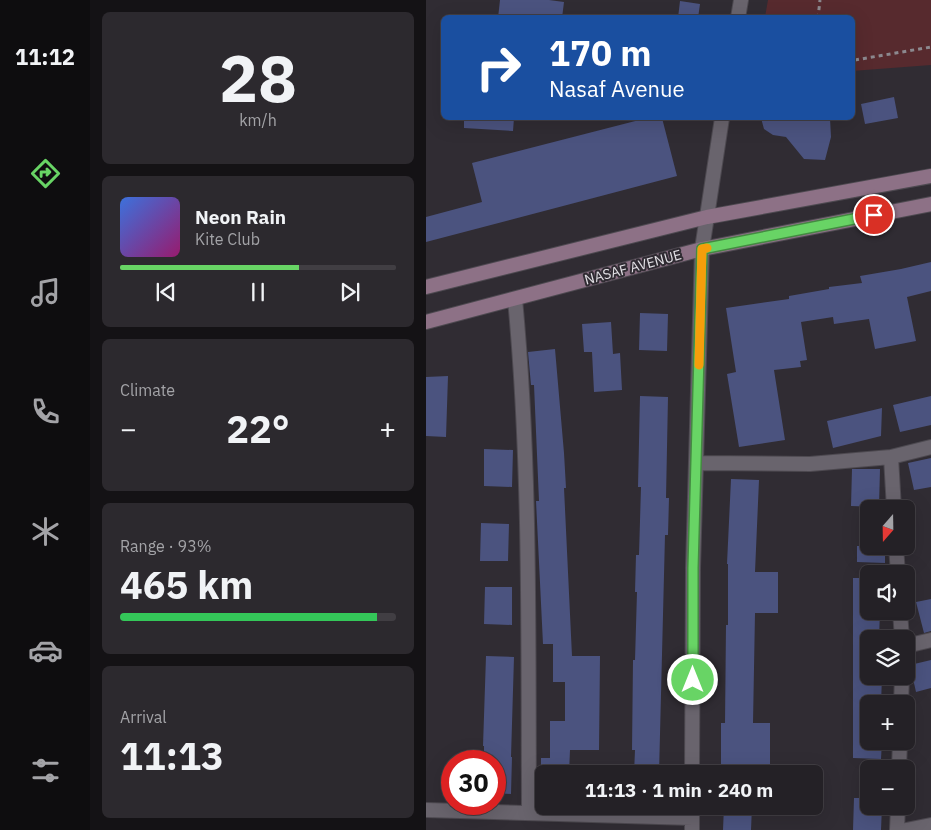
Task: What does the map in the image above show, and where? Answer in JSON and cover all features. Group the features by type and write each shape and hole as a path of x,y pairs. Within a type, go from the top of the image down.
{"main road":[{"path":"426,287 707,217 931,176"},
{"name":"NASAF AVENUE","path":"426,322 702,249 931,204"}],"street":[{"path":"738,15 741,0"},
{"path":"692,765 693,568 702,249 722,120"},
{"path":"515,299 522,373 528,595 529,813"},
{"path":"697,463 810,464 891,457 931,447"},
{"path":"891,457 893,500"},
{"path":"915,644 931,640"},
{"path":"426,810 692,818"},
{"path":"897,830 898,815"},
{"path":"906,830 931,825"}],"path":[{"path":"818,15 820,0"},
{"path":"855,60 931,46"}],"shaded area":[{"path":"768,0 931,0 931,65 855,71 855,15 765,15"}],"building":[{"path":"500,0 549,0 564,2 562,15 498,15"},
{"path":"680,1 700,4 698,15 678,15"},
{"path":"894,97 898,118 865,124 861,104"},
{"path":"464,120 514,120 513,131 464,128"},
{"path":"639,120 663,120 677,176 426,242 426,217 482,202 472,163"},
{"path":"762,120 830,120 831,137 825,160 804,159 786,137 773,135 764,129"},
{"path":"931,262 931,291 907,297 916,341 875,349 869,319 834,324 833,317 801,322 807,360 800,361 801,367 774,370 785,440 739,447 727,374 736,372 726,308 789,299 789,296 829,289 829,287 862,283 860,276"},
{"path":"640,313 668,314 667,351 639,350"},
{"path":"611,322 613,354 620,353 622,390 594,392 592,352 584,352 582,324"},
{"path":"555,349 566,488 564,488 572,656 600,656 599,750 570,750 569,765 541,765 541,758 550,758 550,721 565,721 565,682 553,682 553,644 543,644 536,501 539,501 534,385 531,385 528,352"},
{"path":"448,376 446,437 426,436 426,377"},
{"path":"640,396 668,397 666,498 669,498 668,535 665,535 659,765 634,765 635,750 632,750 633,660 635,660 637,592 635,592 636,555 639,555 641,487 638,487"},
{"path":"931,396 931,425 900,432 893,405"},
{"path":"882,408 881,436 833,448 827,421"},
{"path":"484,449 513,450 512,487 484,486"},
{"path":"931,458 931,487 914,490 908,463"},
{"path":"852,469 880,469 879,500 860,500 860,506 851,506"},
{"path":"731,479 759,480 755,572 778,572 778,613 755,613 753,723 770,723 770,764 721,764 721,723 725,723 726,625 728,625 727,564"},
{"path":"481,523 509,524 508,561 480,561"},
{"path":"857,546 860,546 860,555 885,555 885,563 857,562"},
{"path":"853,578 860,578 860,620 880,620 879,630 860,630 860,685 882,685 881,695 860,695 860,750 882,750 881,759 853,758"},
{"path":"485,587 512,587 512,625 484,624"},
{"path":"931,599 931,631 924,633 916,602"},
{"path":"486,656 514,657 511,794 506,794 506,750 484,750"},
{"path":"931,660 931,688 916,692 915,664"},
{"path":"854,798 860,798 860,815 882,815 881,830 853,830"},
{"path":"724,815 752,815 751,830 723,830"}],"slow traffic":[{"path":"699,365 702,249 707,248"}],"route":[{"path":"693,680 693,568 702,249 874,215"}]}
